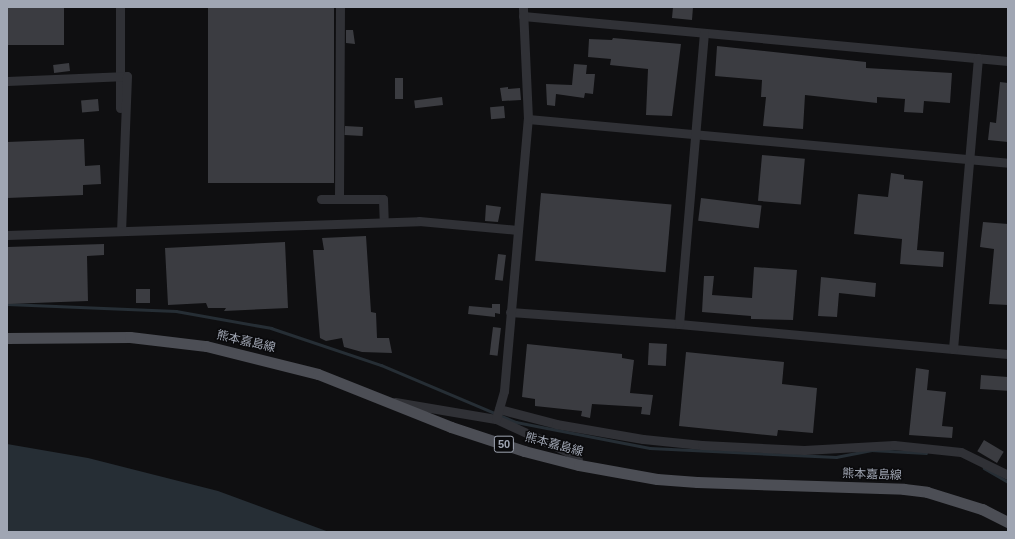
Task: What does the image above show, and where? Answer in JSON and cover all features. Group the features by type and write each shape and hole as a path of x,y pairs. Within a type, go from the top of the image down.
{"main road":[{"name":"熊本嘉島線","path":"7,338 130,337 200,345 311,372 482,437 579,465 657,479 697,482 904,488 927,492 974,507 1008,522"}],"street":[{"path":"120,7 120,76"},
{"path":"339,197 340,7"},
{"path":"496,419 504,391 528,119 528,89 523,12 704,33 1008,61"},
{"path":"679,324 704,33"},
{"path":"953,348 978,58"},
{"path":"7,81 127,76 121,231"},
{"path":"528,119 695,136 1008,163"},
{"path":"321,199 339,197 383,200 384,222"},
{"path":"7,235 419,221 518,230"},
{"path":"510,312 679,324 1008,354"},
{"path":"387,401 496,419 577,456 579,465"},
{"path":"499,409 527,419 564,426 643,439 702,445 804,450 894,445 961,452 1008,475"}],"shaded area":[{"path":"7,444 88,458 218,491 329,532 7,532"}],"building":[{"path":"7,7 64,7 64,45 7,45"},
{"path":"208,7 334,7 334,183 208,183"},
{"path":"673,7 693,7 692,20 672,18"},
{"path":"346,30 353,30 355,44 346,43"},
{"path":"613,38 681,44 672,116 646,115 648,69 610,65 611,59 588,57 589,39 612,40"},
{"path":"717,46 866,62 866,68 952,73 950,103 924,101 923,113 904,112 905,99 877,97 877,103 805,95 803,129 763,126 766,97 761,97 762,80 715,76"},
{"path":"69,63 70,71 54,73 53,65"},
{"path":"574,64 587,65 586,74 595,74 593,94 585,93 584,98 556,94 555,106 547,105 546,84 572,85"},
{"path":"395,78 403,78 403,99 395,99"},
{"path":"1000,82 1008,83 1008,142 988,140 990,122 996,123"},
{"path":"508,87 508,89 520,88 521,100 502,101 500,88"},
{"path":"442,97 443,105 415,108 414,100"},
{"path":"98,99 99,111 82,112 81,100"},
{"path":"504,106 505,118 491,119 490,107"},
{"path":"345,126 363,127 363,136 345,135"},
{"path":"84,139 85,166 100,165 101,184 83,185 83,195 7,198 7,142"},
{"path":"762,155 805,159 801,205 758,201"},
{"path":"891,173 904,175 904,179 923,181 917,250 944,252 943,267 900,264 902,239 854,234 858,194 888,197"},
{"path":"541,193 672,204 666,272 535,261"},
{"path":"701,198 762,205 759,228 698,221"},
{"path":"486,205 501,207 498,222 485,221"},
{"path":"983,222 1008,224 1008,305 989,304 994,249 980,247"},
{"path":"366,236 371,312 376,313 377,338 389,338 392,353 362,352 344,347 342,338 326,341 320,338 313,250 324,250 322,238"},
{"path":"285,242 288,308 224,311 226,308 208,308 206,303 168,305 165,248"},
{"path":"104,244 104,255 87,256 88,301 7,304 7,247"},
{"path":"498,254 506,255 503,281 495,280"},
{"path":"754,267 797,270 793,320 751,319 751,316 702,312 704,276 714,276 712,295 752,298"},
{"path":"821,277 876,283 875,297 839,293 837,317 818,316"},
{"path":"136,289 150,289 150,303 136,303"},
{"path":"492,304 500,304 500,314 495,313 495,317 468,314 469,306 492,308"},
{"path":"493,327 501,328 498,356 490,355"},
{"path":"649,343 667,344 666,366 648,365"},
{"path":"527,344 622,354 622,358 634,360 630,393 653,395 650,415 641,414 642,407 592,404 590,418 581,416 582,411 535,406 535,399 522,397"},
{"path":"686,352 784,362 782,384 817,388 813,433 778,430 777,436 679,426"},
{"path":"916,368 929,370 927,390 946,392 942,426 953,427 952,438 909,435"},
{"path":"981,375 1008,377 1007,391 980,389"},
{"path":"984,440 1004,452 997,463 977,451"}],"waterway":[{"path":"7,304 176,311 271,328 381,365 516,422 650,448 836,457 871,450 926,453"},
{"path":"984,468 1008,482"}]}
